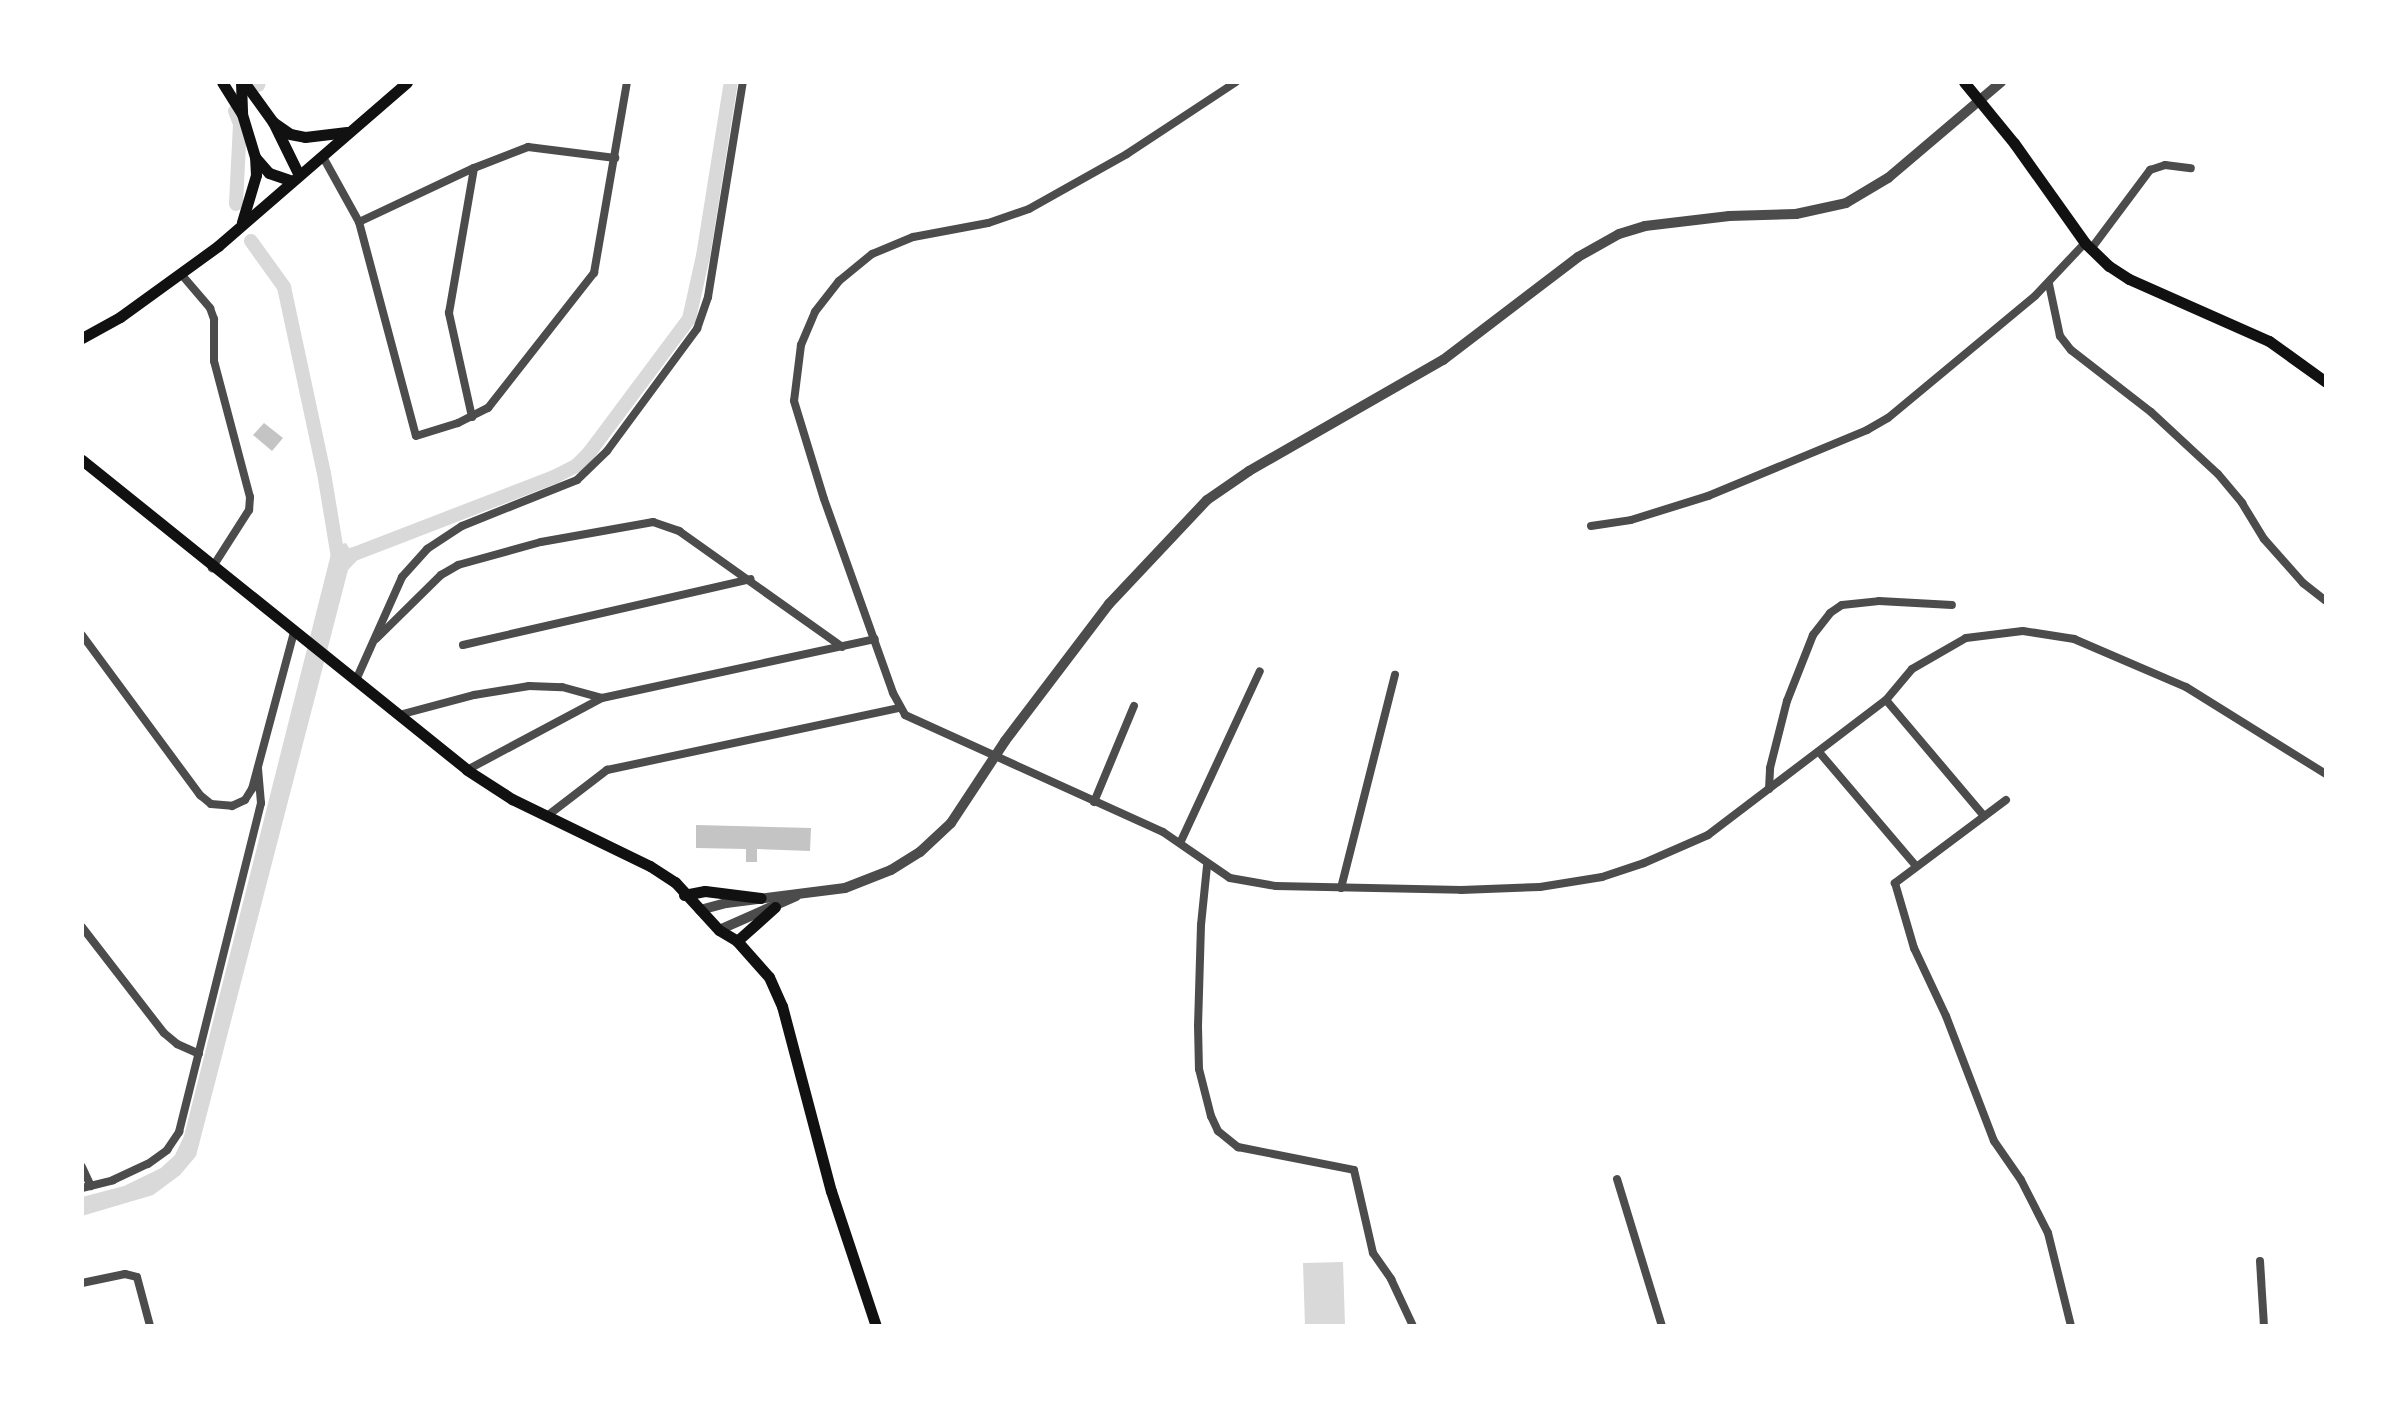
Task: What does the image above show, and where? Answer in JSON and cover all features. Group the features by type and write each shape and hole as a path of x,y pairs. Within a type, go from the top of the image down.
{"main road":[{"path":"222,82 242,114 255,157 256,175 240,226"},
{"path":"242,82 242,114"},
{"path":"242,82 273,122 296,178"},
{"path":"82,338 120,317 181,274 323,157 407,82"},
{"path":"1964,82 1980,99 2088,246 2129,279 2269,341 2326,382"},
{"path":"273,122 290,134 305,137 352,131"},
{"path":"255,157 269,173 296,178"},
{"path":"82,460 212,568 467,770 501,793 650,866 675,882 719,930 737,941 769,977 782,1006 831,1191 876,1326"},
{"path":"684,895 705,891 761,898"},
{"path":"737,941 775,907"}],"street":[{"path":"323,157 359,222 416,436 472,417 488,408 594,273 627,82"},
{"path":"356,680 402,577 427,549 462,526 577,480 616,440 697,329 708,297 743,82"},
{"path":"1236,82 1127,154 1029,209 988,223 913,237 872,254 839,281 815,312 801,345 794,401 824,499 899,708 913,720 1181,841 1207,866 1230,878 1252,884 1341,888 1540,887 1602,877 1680,850 1708,835 1886,700 1912,669 1966,638 2023,631 2074,639 2205,697 2326,774"},
{"path":"700,910 761,898 845,888 891,870 920,852 951,823 1048,682 1133,576 1207,500 1249,471 1443,360 1599,244 1645,226 1729,216 1796,214 1846,203 1888,178 2001,82"},
{"path":"359,222 474,168 528,147 615,158"},
{"path":"1591,526 1614,524 1708,496 1867,430 1888,418 2049,284 2142,186 2150,170 2165,165 2191,168"},
{"path":"472,417 449,313 474,168"},
{"path":"181,274 210,308 214,319 214,361 250,497 249,510 212,568"},
{"path":"2049,284 2060,336 2071,350 2151,412 2218,474 2242,503 2264,539 2303,583 2326,601"},
{"path":"373,642 412,601 458,565 477,557 641,522 665,524 751,579 842,647"},
{"path":"463,645 751,579"},
{"path":"1769,789 1770,768 1791,690 1813,635 1830,613 1842,605 1879,601 1952,605"},
{"path":"82,635 203,798 217,805 239,804 252,789 294,632"},
{"path":"467,770 602,698 875,639"},
{"path":"1181,841 1260,671"},
{"path":"1341,888 1395,675"},
{"path":"399,715 474,695 529,686 562,687 602,698"},
{"path":"1886,700 1984,816"},
{"path":"1094,802 1134,706"},
{"path":"547,816 607,770 899,708"},
{"path":"1819,752 1916,866"},
{"path":"82,1167 87,1187 133,1172 167,1150 179,1132 261,803 258,768"},
{"path":"2006,800 1895,883 1914,948 1946,1016 1994,1141 2021,1180 2048,1233 2071,1326"},
{"path":"1207,866 1201,925 1198,1026 1199,1069 1211,1116 1218,1131 1238,1147 1354,1170 1373,1253 1391,1279 1413,1326"},
{"path":"719,930 801,893"},
{"path":"82,927 164,1033 177,1044 199,1054"},
{"path":"1617,1179 1662,1326"},
{"path":"2260,1261 2264,1326"},
{"path":"82,1283 125,1274 137,1277 150,1326"}],"shaded area":[{"path":"346,543 349,548 358,546 361,556 348,570 196,1156 180,1175 153,1195 82,1216 82,1197 124,1186 161,1168 175,1155 184,1136 333,546"},
{"path":"1343,1262 1345,1326 1305,1326 1303,1263"}],"building":[{"path":"264,423 283,438 272,451 253,435"},
{"path":"696,825 811,828 810,851 757,849 757,862 746,862 746,849 696,848"}],"waterway":[{"path":"344,558 554,477 576,466 589,453 689,319 703,256 731,82"},
{"path":"235,111 240,124 236,204"},
{"path":"251,241 284,287 324,473 339,564"}]}
